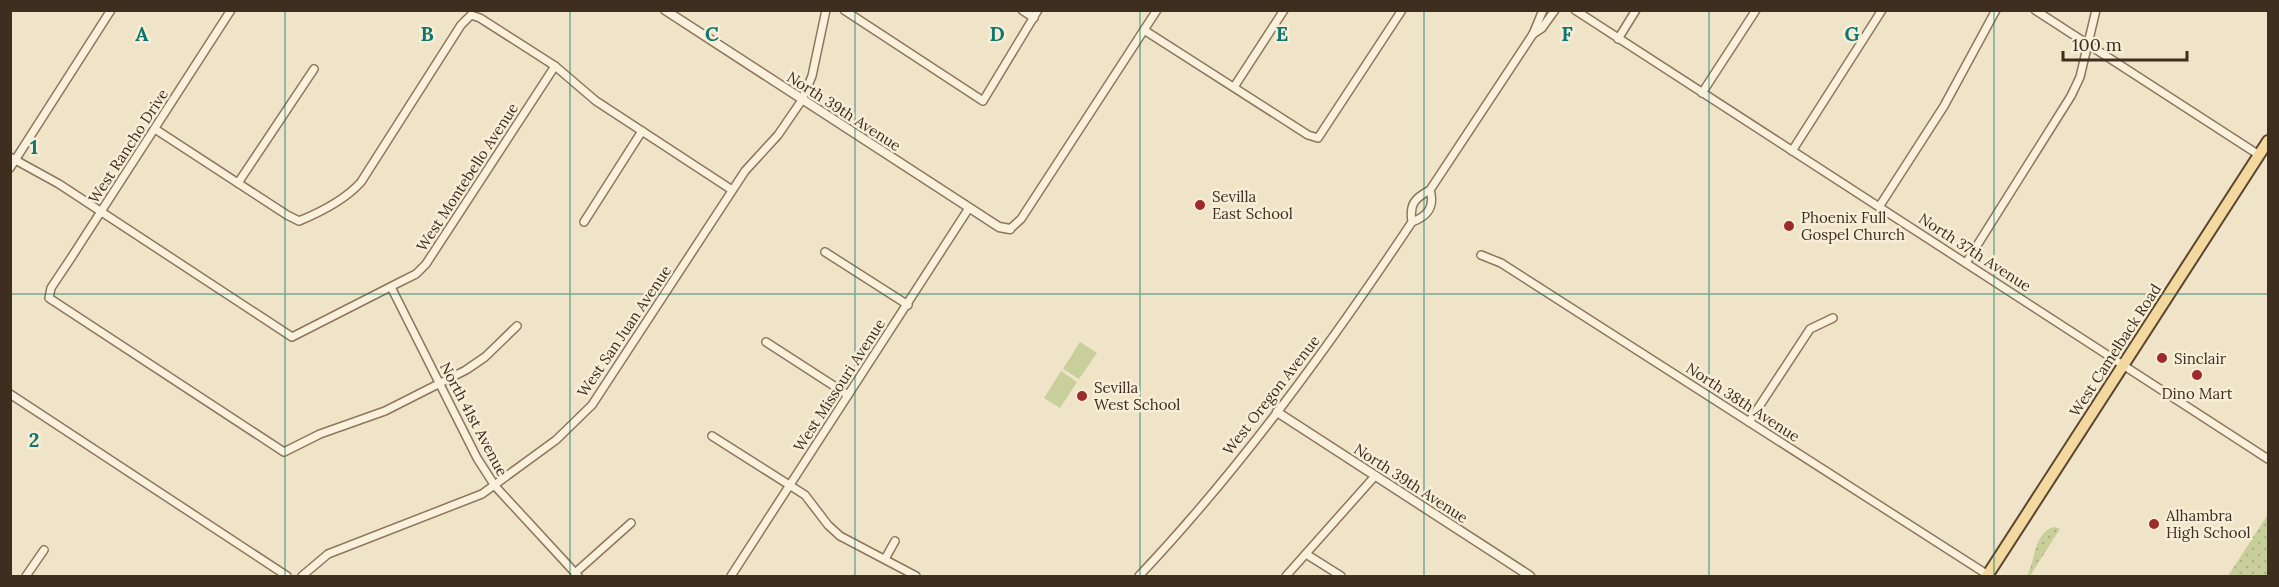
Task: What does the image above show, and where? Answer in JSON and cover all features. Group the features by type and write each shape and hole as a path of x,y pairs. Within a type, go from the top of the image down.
{"main road":[{"name":"West Camelback Road","path":"1988,575 2268,141"}],"street":[{"path":"10,168 13,158 111,10"},
{"name":"West Rancho Drive","path":"231,10 51,288 49,298 284,452 320,434 385,411 440,383"},
{"name":"North 39th Avenue","path":"665,10 969,208 999,227 1010,229"},
{"name":"West San Juan Avenue","path":"302,576 328,554 482,494 556,440 592,405 745,171 778,135 802,100 812,76 826,10"},
{"path":"844,10 983,100 1038,10"},
{"path":"1022,10 1034,18"},
{"path":"1010,229 1021,219 1157,10"},
{"path":"1234,87 1284,10"},
{"path":"1144,30 1308,135 1318,138 1402,10"},
{"name":"West Oregon Avenue","path":"1412,222 1412,206 1417,198 1430,190 1533,34 1543,10"},
{"name":"West Oregon Avenue","path":"1533,34 1542,28 1555,10"},
{"name":"North 37th Avenue","path":"1575,10 2268,459"},
{"path":"1618,39 1636,10"},
{"path":"1702,93 1756,10"},
{"path":"1792,151 1882,10"},
{"path":"1880,207 1950,96 1996,10"},
{"path":"2035,10 2259,155"},
{"path":"1966,263 2067,104 2080,77 2096,10"},
{"path":"155,129 298,220 342,200 361,182 461,25 471,15 480,18 555,66 596,101 732,190"},
{"name":"West Montebello Avenue","path":"100,212 292,337 416,274 434,253 555,66"},
{"path":"238,183 314,69"},
{"path":"584,222 642,131"},
{"path":"13,158 59,184 100,212"},
{"name":"West Oregon Avenue","path":"1139,576 1207,499 1276,412 1346,319 1412,222 1429,212 1432,198 1430,190"},
{"name":"West Missouri Avenue","path":"731,576 969,208"},
{"path":"825,252 908,305"},
{"name":"North 38th Avenue","path":"1481,255 1501,263 1988,575"},
{"name":"North 41st Avenue","path":"391,287 477,458 495,486 577,575"},
{"path":"1749,422 1810,329 1833,318"},
{"path":"440,383 466,370 484,357 517,326"},
{"path":"766,342 848,395"},
{"path":"10,394 287,576"},
{"name":"North 39th Avenue","path":"1276,412 1530,576"},
{"path":"712,436 809,500 835,532 916,576"},
{"path":"1286,576 1375,476"},
{"path":"577,575 631,523"},
{"path":"885,560 895,542"},
{"path":"27,576 44,550"},
{"path":"1306,554 1341,576"}],"green space":[{"path":"1080,342 1097,353 1079,379 1063,369"},
{"path":"1061,371 1077,382 1060,408 1044,398"},
{"path":"2268,514 2268,576 2228,576"},
{"path":"2055,527 2060,529 2030,576 2027,576 2039,540 2048,529"}],"place":[{"name":"Sevilla East School","path":"1200,205"},
{"name":"Phoenix Full Gospel Church","path":"1789,226"},
{"name":"Sinclair","path":"2162,358"},
{"name":"Dino Mart","path":"2197,375"},
{"name":"Sevilla West School","path":"1082,396"},
{"name":"Alhambra High School","path":"2154,524"}]}
